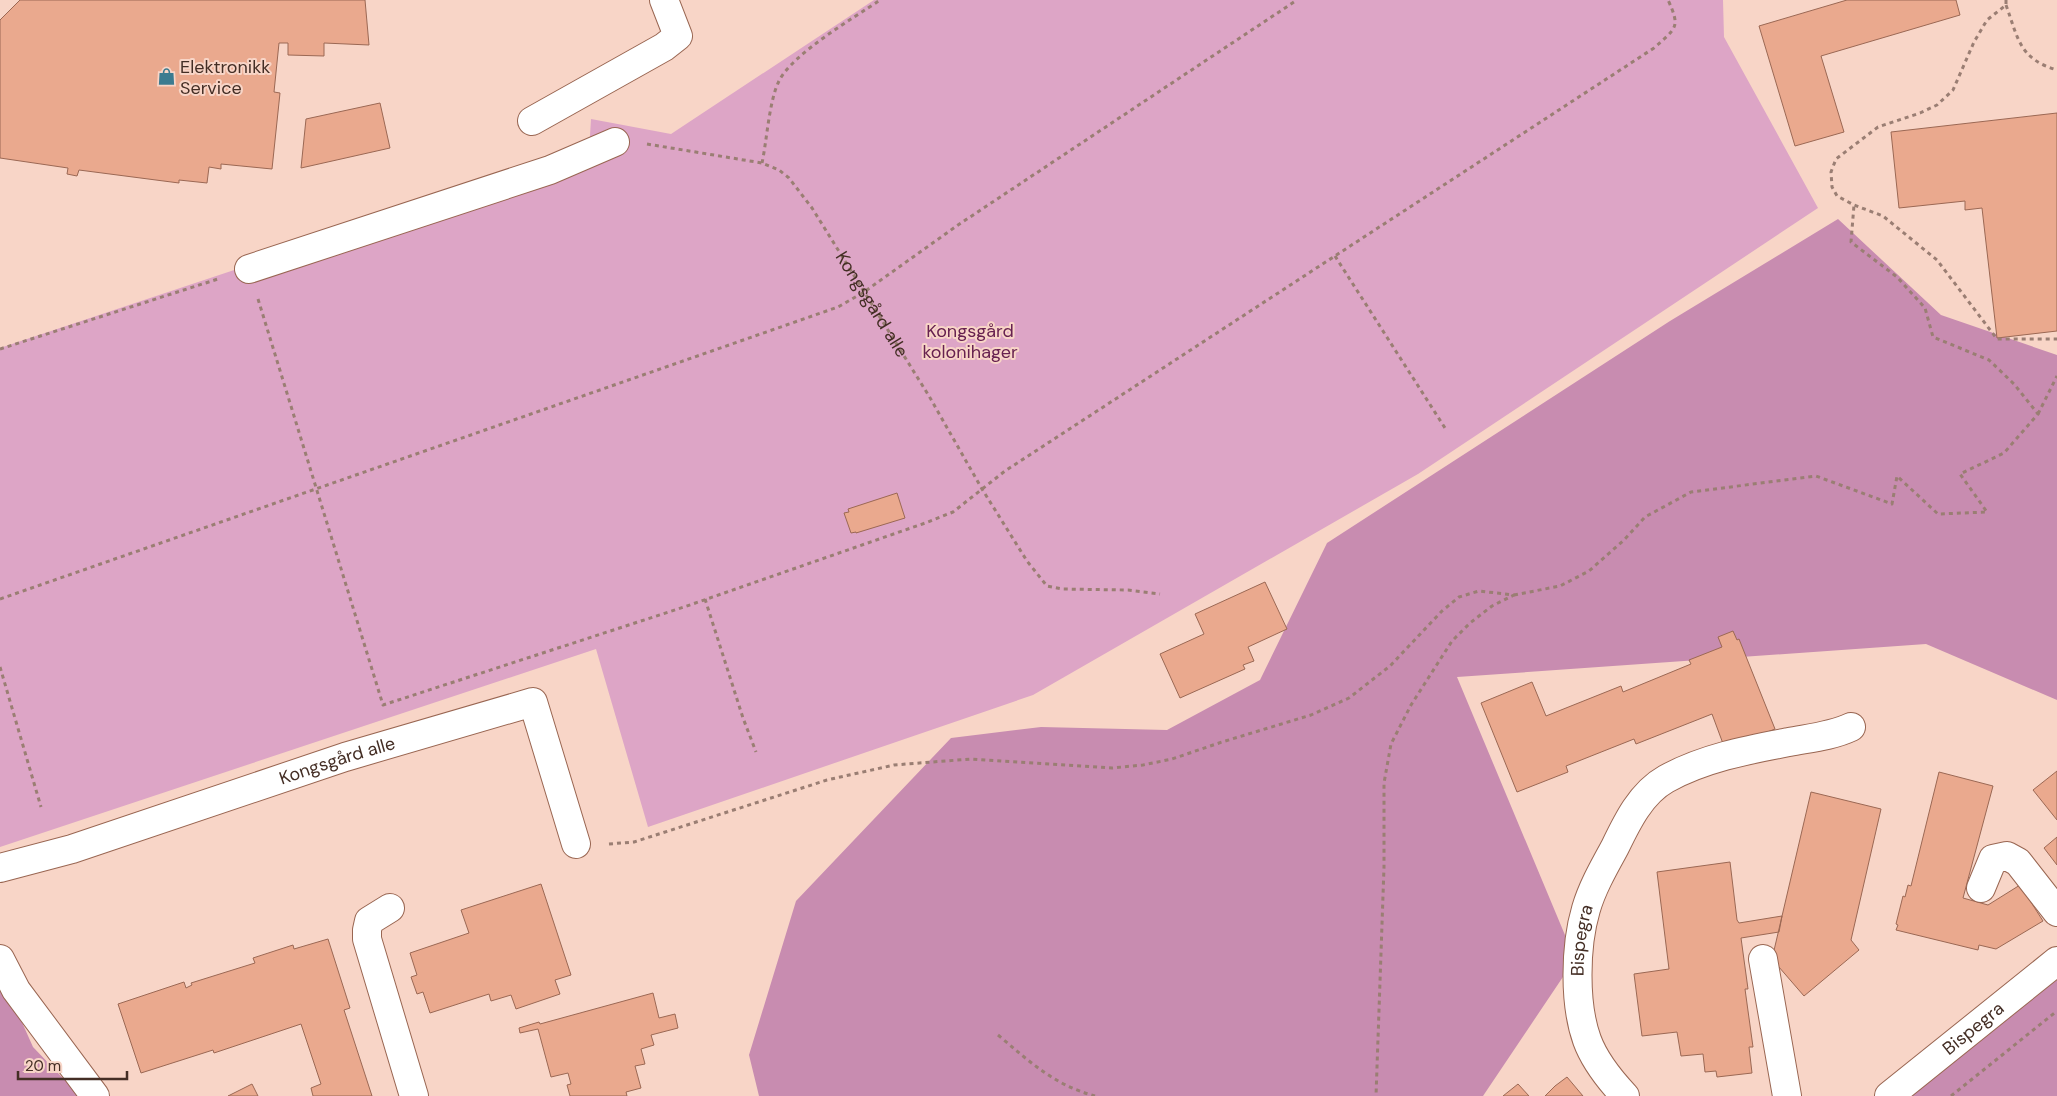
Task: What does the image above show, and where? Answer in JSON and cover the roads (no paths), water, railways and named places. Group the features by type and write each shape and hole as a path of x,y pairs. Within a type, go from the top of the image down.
{"street":[{"path":"532,121 664,47 678,36 664,0"},
{"path":"249,269 550,170 615,142"},
{"name":"Kongsgård alle","path":"0,868 72,849 345,757 534,702 576,844"},
{"name":"Bispegra","path":"1625,1096 1607,1077 1587,1040 1578,1000 1579,943 1586,909 1622,832 1652,789 1672,776 1701,763 1753,749 1838,733 1852,727"},
{"path":"1981,888 1993,860 2007,856 2018,862 2057,912"},
{"path":"390,908 369,921 366,930 367,939 414,1096"},
{"path":"0,959 16,990 96,1096"},
{"path":"1763,959 1787,1096"},
{"name":"Bispegra","path":"1889,1096 2057,961"}],"place":[{"name":"Elektronikk Service","path":"166,77"}],"park label":[{"name":"Kongsgård kolonihager","path":"970,341"}]}
